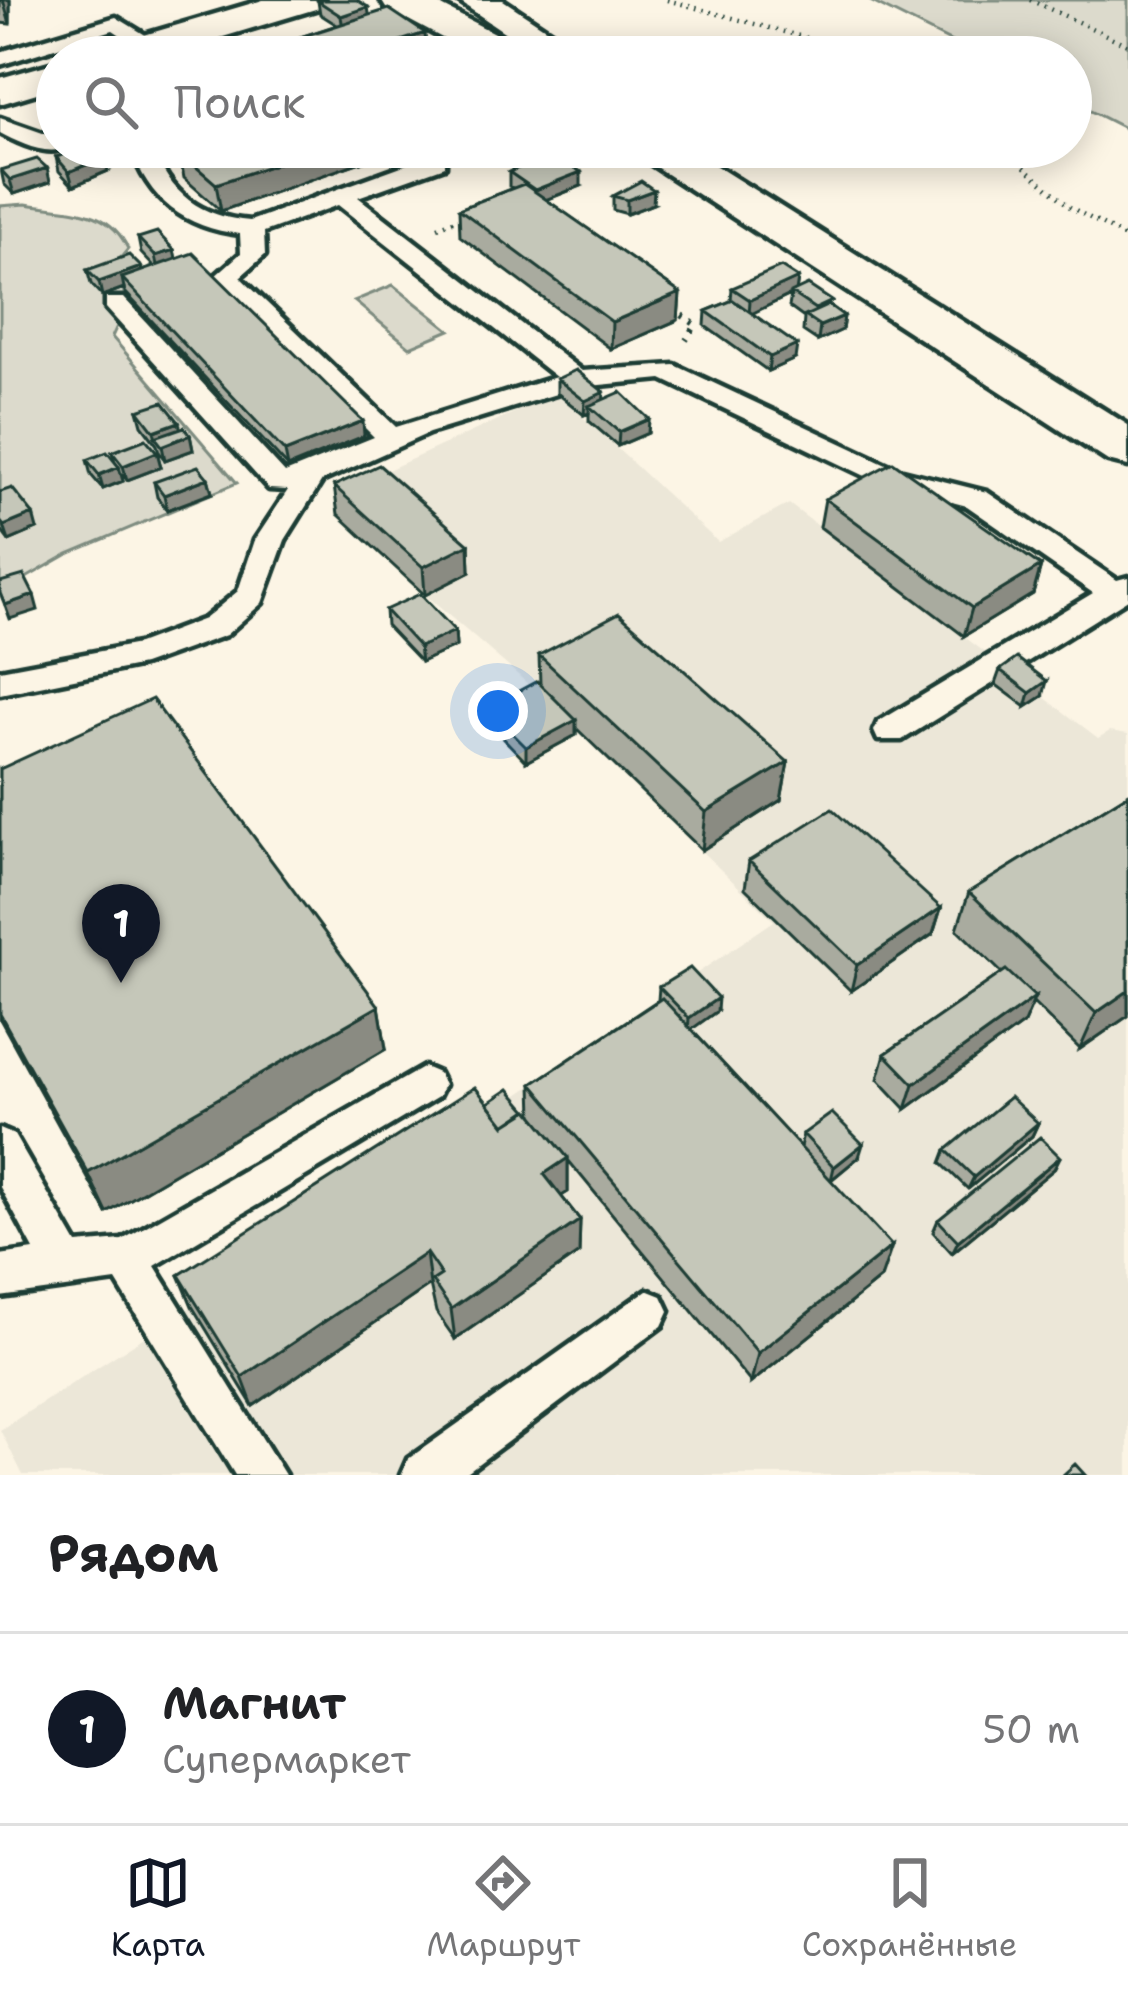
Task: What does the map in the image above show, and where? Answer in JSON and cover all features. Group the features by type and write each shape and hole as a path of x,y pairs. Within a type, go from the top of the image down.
{"main road":[{"path":"185,36 305,0"},
{"path":"400,0 470,36"},
{"path":"422,0 478,36"},
{"path":"476,0 535,36"},
{"path":"0,91 36,80"},
{"path":"688,168 1128,449"},
{"path":"750,168 1128,400"}],"lane":[{"path":"74,36 116,23 123,36"},
{"path":"0,59 36,48"},
{"path":"0,124 36,141"},
{"path":"147,168 201,221 252,228 418,168"},
{"path":"342,196 576,380"},
{"path":"252,228 254,255 226,277 391,438"},
{"path":"115,303 279,483 312,475 391,438 576,380 666,371 890,477 977,499 1122,590 890,731"},
{"path":"0,682 142,654 215,627 250,596 270,540 312,475"},
{"path":"0,1276 128,1260 424,1085"},
{"path":"0,1148 66,1265"},
{"path":"128,1260 262,1475"},
{"path":"424,1475 647,1311"}],"path":[{"path":"667,0 799,36"},
{"path":"1030,0 1128,45"},
{"path":"1026,168 1070,207 1128,238"},
{"path":"400,242 487,208"},
{"path":"659,299 695,325 666,371"}],"shaded area":[{"path":"868,0 1128,0 1128,130 1092,112 1092,36 940,36"},
{"path":"26,204 85,213 120,235 128,249 119,260 126,306 112,337 237,483 68,554 0,593 0,206"},
{"path":"393,285 450,330 410,347 354,301"},
{"path":"557,393 718,542 789,504 1098,738 1110,731 1128,734 1128,1475 23,1475 0,1430 478,1122 774,921 517,674 425,595 377,475"}],"building":[{"path":"320,0 357,0 368,7 341,16"},
{"path":"389,9 425,33 416,36 304,36"},
{"path":"36,159 36,168 47,168 10,180 1,170"},
{"path":"198,168 263,168 216,184"},
{"path":"575,168 581,172 535,190 509,172"},
{"path":"641,181 654,190 627,200 613,196"},
{"path":"524,184 680,293 612,322 459,209"},
{"path":"157,232 174,250 155,256 138,238"},
{"path":"193,253 363,421 285,452 122,278"},
{"path":"129,255 141,267 99,282 87,270"},
{"path":"781,267 798,278 750,300 732,288"},
{"path":"808,285 832,301 815,309 791,293"},
{"path":"733,300 797,345 770,357 706,311"},
{"path":"829,305 844,316 820,326 805,316"},
{"path":"576,370 604,392 585,401 557,379"},
{"path":"621,392 649,419 619,432 589,406"},
{"path":"163,402 179,422 154,431 138,410"},
{"path":"184,427 190,435 162,446 155,437"},
{"path":"146,439 157,452 123,466 112,452"},
{"path":"107,452 119,467 99,475 87,460"},
{"path":"893,462 1041,566 972,608 825,499"},
{"path":"379,465 469,544 423,567 334,486"},
{"path":"198,466 208,478 164,495 154,482"},
{"path":"12,488 33,514 4,526 0,492"},
{"path":"24,575 34,595 5,605 0,582"},
{"path":"420,594 455,631 419,647 385,610"},
{"path":"619,613 788,762 706,812 539,655"},
{"path":"1017,658 1047,681 1030,693 1000,670"},
{"path":"537,681 576,720 526,747 487,708"},
{"path":"152,699 379,1006 88,1173 0,1014 0,769"},
{"path":"1128,794 1128,991 1096,1013 969,892"},
{"path":"832,809 941,908 857,965 749,861"},
{"path":"690,968 718,998 689,1018 659,987"},
{"path":"1006,970 1035,997 914,1084 885,1054"},
{"path":"662,998 892,1246 758,1353 532,1084"},
{"path":"475,1087 505,1125 529,1110 568,1158 544,1174 580,1220 451,1309 432,1281 441,1275 426,1253 242,1377 179,1275"},
{"path":"509,1089 527,1110 505,1125 488,1103"},
{"path":"1010,1097 1038,1123 974,1177 946,1150"},
{"path":"832,1113 863,1144 834,1167 803,1134"},
{"path":"1040,1137 1060,1157 958,1241 938,1220"},
{"path":"1075,1464 1085,1475 1063,1475"}],"place":[{"name":"Магнит","path":"121,983"}]}
